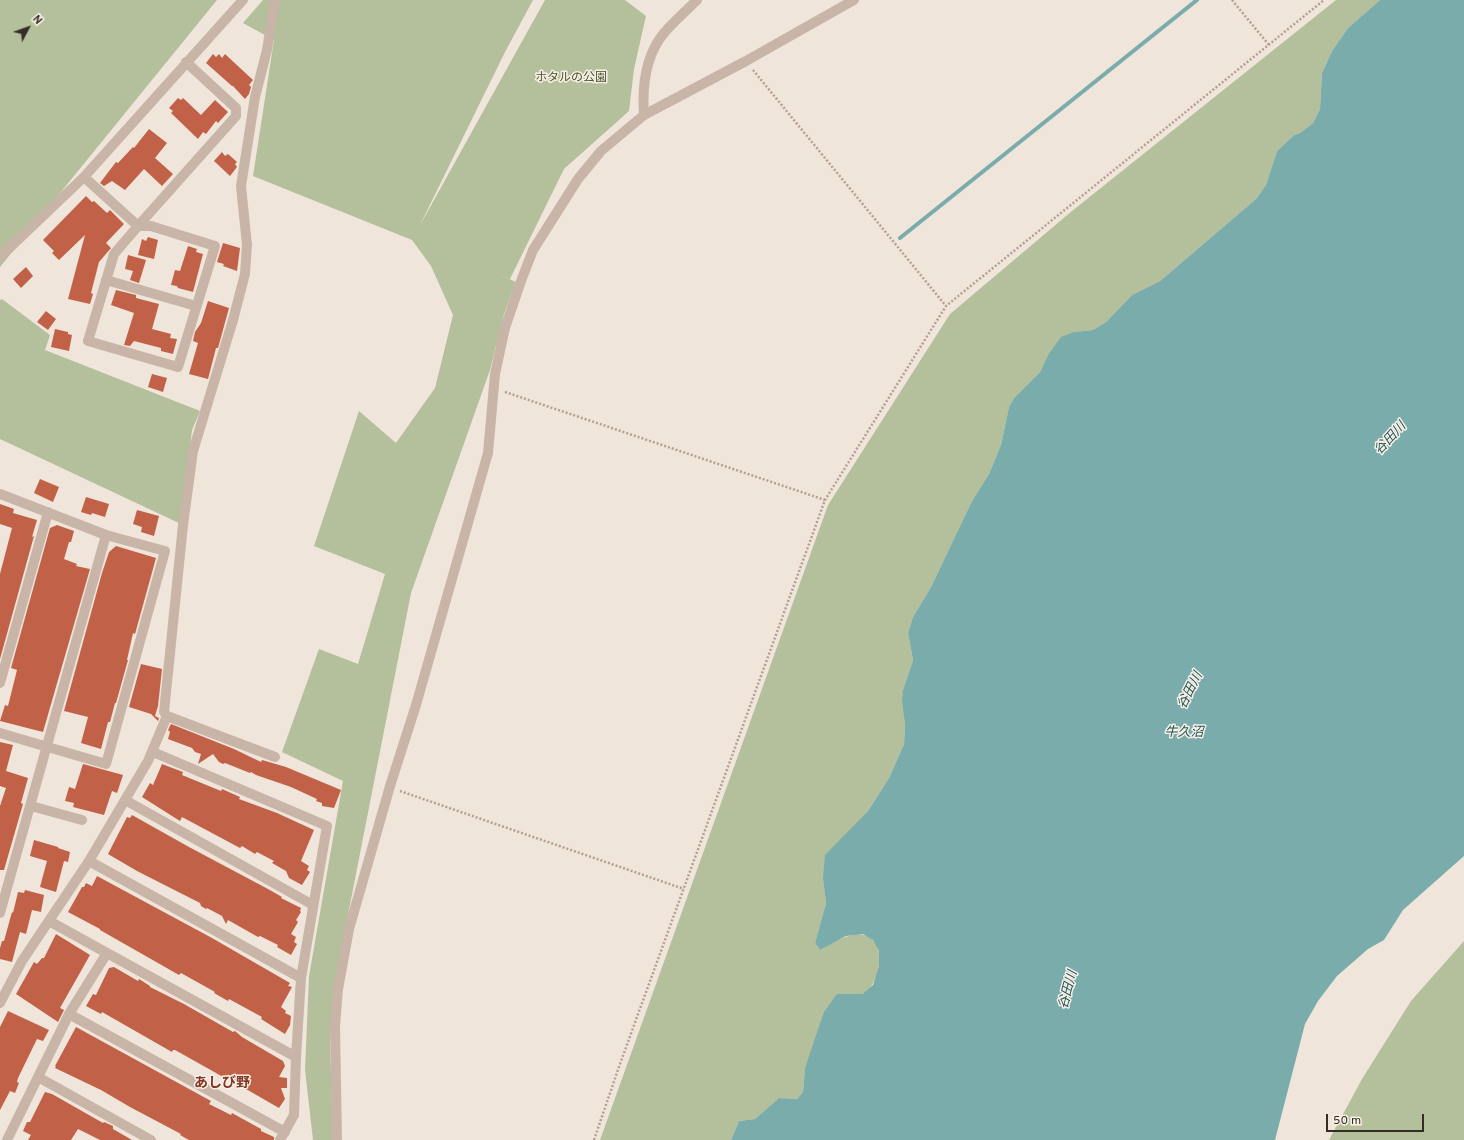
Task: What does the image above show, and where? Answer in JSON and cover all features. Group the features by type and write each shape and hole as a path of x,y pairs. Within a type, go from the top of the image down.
{"street":[{"path":"0,256 84,176 243,0"},
{"path":"275,0 267,50 255,97 241,186 247,245 245,274 233,320 193,451 183,525 164,712 167,716 275,758"},
{"path":"644,115 642,96 648,62 653,50 664,33 697,0"},
{"path":"337,1140 334,1054 335,1026 338,989 349,929 394,788 488,453 493,388 505,328 520,281 533,250 578,179 601,151 644,115 746,61 854,0"},
{"path":"84,176 138,226 151,226 215,246 178,367 88,341 114,254 138,226 236,116 236,108 186,62"},
{"path":"106,280 196,306"},
{"path":"0,494 106,535 165,551 106,764 0,733"},
{"path":"0,683 48,512"},
{"path":"0,913 106,535"},
{"path":"0,1003 22,961 88,861 153,752 167,716"},
{"path":"69,1014 282,1136 294,1115 301,978 327,826 153,752"},
{"path":"125,800 313,905"},
{"path":"31,806 82,820"},
{"path":"88,861 301,978"},
{"path":"49,921 296,1057"},
{"path":"7,1140 69,1014 107,953"},
{"path":"38,1077 151,1140"}],"path":[{"path":"1232,0 1269,45"},
{"path":"594,1140 621,1061 825,500 946,306 1324,0"},
{"path":"746,61 946,306"},
{"path":"493,388 825,500"},
{"path":"394,788 684,889"}],"green space":[{"path":"0,0 217,0 0,267"},
{"name":"ホタルの公園","path":"263,0 533,0 505,52 419,227 545,0 625,0 646,16 634,69 629,111 564,169 510,279 494,272 516,282 504,314 490,370 411,593 346,925 335,990 330,1042 333,1140 313,1140 305,1070 309,976 343,781 282,752 319,649 358,664 385,574 314,546 359,411 396,443 435,388 453,315 431,266 412,240 253,176 274,40 243,23"},
{"path":"1336,0 1380,0 1348,28 1332,51 1322,73 1320,109 1313,123 1300,133 1294,135 1277,151 1266,185 1256,199 1160,281 1132,295 1106,322 1093,330 1074,332 1048,355 1040,372 1014,398 1009,407 1001,445 989,474 972,501 931,587 913,617 908,633 913,660 903,690 905,724 904,744 889,778 868,811 853,827 823,879 826,903 815,943 820,950 847,936 859,934 864,935 871,938 875,943 878,949 879,963 876,977 872,985 862,994 837,994 805,1068 803,1092 797,1099 779,1098 755,1119 739,1121 731,1140 600,1140 828,505 950,314 1072,211"},
{"path":"2,299 50,335 45,350 200,411 192,430 181,524 0,439 0,300"},
{"path":"1464,941 1464,1140 1329,1140 1362,1079 1411,1001"}],"water":[{"name":"牛久沼","path":"1380,0 1464,0 1464,856 1403,910 1384,940 1368,949 1337,976 1318,1001 1305,1024 1275,1140 731,1140 739,1121 755,1119 779,1098 797,1099 803,1092 805,1068 824,1012 837,994 862,994 873,985 879,966 879,951 873,940 863,934 846,936 820,950 815,943 826,903 823,879 825,855 868,811 889,778 904,744 905,724 902,700 903,690 913,660 908,633 913,617 931,587 972,501 989,474 1001,445 1009,407 1014,398 1040,372 1048,355 1061,337 1074,332 1093,330 1106,322 1132,295 1160,281 1256,199 1266,185 1277,151 1294,135 1300,133 1313,123 1320,109 1322,73 1332,51 1348,28"}],"building":[{"path":"213,54 216,57 219,54 222,58 225,54 253,80 249,85 251,87 249,94 245,99 233,86 206,63"},
{"path":"178,98 181,100 183,98 201,115 215,100 228,112 218,123 216,121 206,134 203,132 198,139 171,113 173,111 169,108"},
{"path":"149,129 167,143 155,158 173,174 162,186 144,169 125,190 112,181 104,186 100,183 116,162 118,163 133,147 134,148"},
{"path":"222,152 225,156 228,154 237,162 235,164 237,167 230,176 214,161"},
{"path":"86,196 107,213 110,210 124,224 106,243 111,248 99,262 91,293 93,294 90,304 68,299 85,235 59,260 52,253 54,251 43,240"},
{"path":"148,237 158,240 154,259 138,255 142,239 146,241"},
{"path":"223,243 240,248 237,271 217,262"},
{"path":"188,246 197,249 196,252 203,254 193,292 171,285 175,270 180,271"},
{"path":"128,255 146,260 139,283 130,280 133,271 125,269"},
{"path":"26,267 33,276 21,288 13,279"},
{"path":"116,290 136,295 136,298 159,304 152,329 171,334 170,338 177,339 173,354 161,351 161,348 134,341 130,346 124,345 134,313 111,305"},
{"path":"208,301 229,308 208,379 189,374 198,343 193,341 195,332 201,323"},
{"path":"46,311 56,319 48,330 37,322"},
{"path":"55,329 68,332 68,334 72,335 69,351 51,347"},
{"path":"152,374 167,378 163,392 148,387"},
{"path":"40,479 59,487 53,502 34,493"},
{"path":"86,497 109,504 105,517 92,513 91,515 81,512"},
{"path":"0,504 14,509 13,513 37,520 32,537 34,536 0,659 0,574 12,528 0,524"},
{"path":"137,510 159,516 154,536 141,532 142,527 133,524"},
{"path":"57,525 74,531 64,559 77,564 76,566 90,569 43,732 0,721 5,705 8,706 17,670 11,668 50,528"},
{"path":"116,546 156,558 135,634 133,633 128,660 116,703 110,722 108,722 101,749 81,743 88,717 64,711 102,573 109,552"},
{"path":"141,664 162,669 158,706 155,716 159,718 158,721 151,714 129,707"},
{"path":"171,724 234,749 261,762 262,760 286,767 341,790 334,808 322,806 322,803 316,801 317,799 291,787 225,763 223,764 219,762 213,754 198,764 201,754 195,752 192,748 168,739 170,732 168,730"},
{"path":"0,742 13,745 6,771 28,778 21,803 23,804 4,870 0,870 0,806 6,788 0,786"},
{"path":"83,764 123,775 117,793 112,791 104,815 73,807 74,803 65,801 69,787 75,789"},
{"path":"162,764 183,772 182,775 221,791 222,789 240,797 239,799 277,813 314,830 301,861 309,866 307,870 310,872 302,885 289,878 286,871 272,863 274,861 257,852 255,854 242,846 240,848 182,817 180,821 142,797 150,783 153,785"},
{"path":"132,815 301,908 301,912 296,920 298,922 291,934 296,937 294,942 297,944 291,955 277,947 278,945 260,936 258,937 228,920 226,924 222,916 207,908 206,909 201,906 200,903 137,871 108,854 127,817 130,818"},
{"path":"34,840 70,852 68,862 64,861 56,892 40,887 47,861 30,856"},
{"path":"97,876 212,938 290,983 288,986 292,987 281,1007 286,1011 285,1013 291,1016 290,1025 285,1034 261,1019 262,1017 229,999 228,1001 181,973 179,975 68,912 82,887 84,887 86,883 92,886"},
{"path":"25,890 44,895 41,912 32,910 26,934 20,932 12,962 0,959 0,948 2,941 4,941 12,912 13,913 18,892 24,893"},
{"path":"56,934 90,955 60,1008 64,1010 58,1022 16,994 34,962 37,964 42,958 44,958"},
{"path":"114,967 138,981 139,979 150,987 184,1004 233,1032 235,1031 242,1037 283,1061 285,1066 279,1077 287,1078 287,1088 281,1088 285,1099 279,1108 175,1050 172,1052 102,1012 101,1014 86,1006 93,994 96,995 109,968"},
{"path":"8,1011 49,1030 43,1041 37,1039 18,1078 17,1082 19,1083 15,1093 10,1091 0,1110 0,1027"},
{"path":"76,1027 211,1101 209,1104 231,1115 232,1113 261,1129 261,1131 274,1137 274,1140 189,1140 180,1135 181,1134 101,1090 55,1068"},
{"path":"45,1092 52,1094 103,1123 104,1122 113,1126 113,1129 132,1140 100,1140 78,1129 71,1140 28,1140 31,1135 23,1131 27,1122 30,1122"}],"waterway":[{"path":"900,238 1197,0"}],"district":[{"name":"あしび野","path":"222,1084"}],"water label":[{"name":"谷田川","path":"1391,439"},
{"name":"谷田川","path":"1191,691"},
{"name":"谷田川","path":"1069,990"}]}
